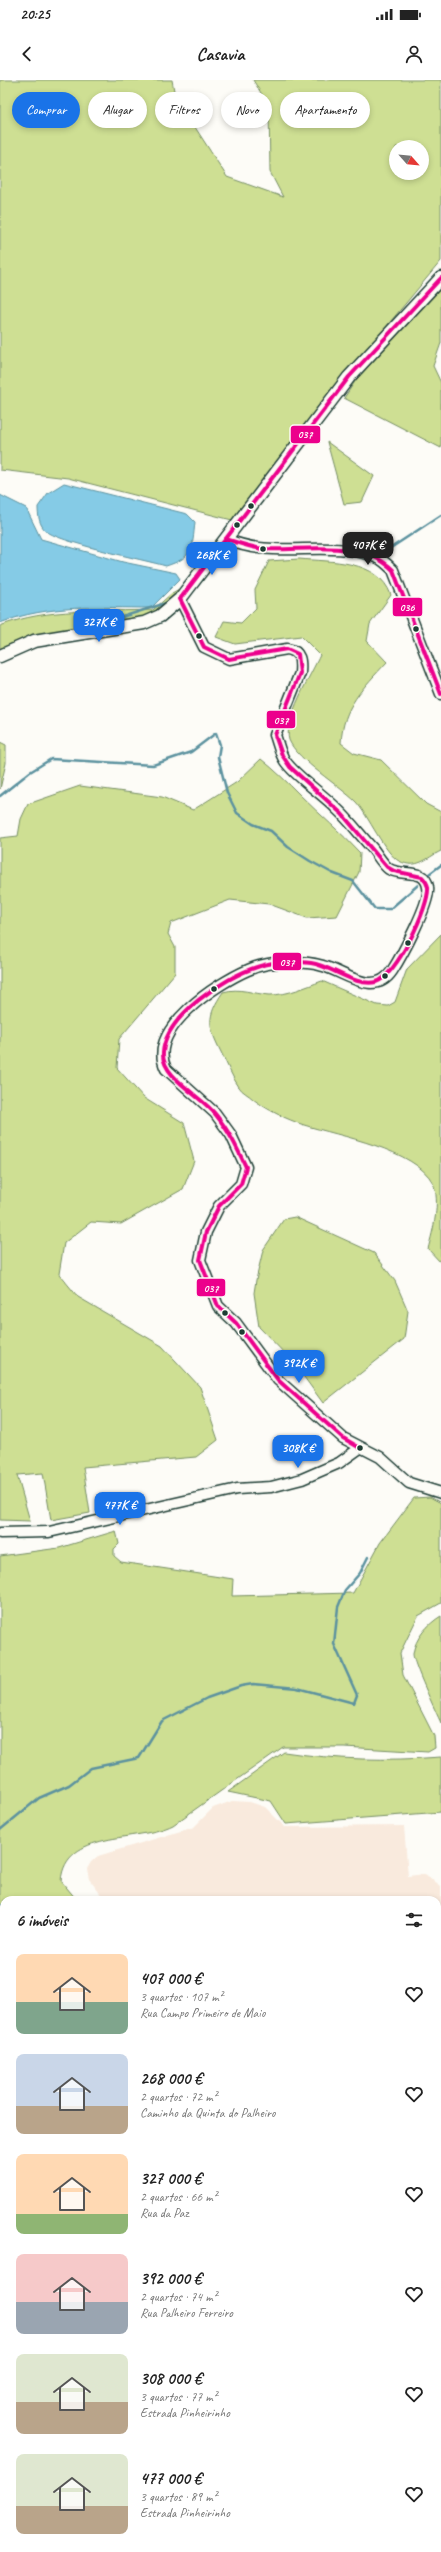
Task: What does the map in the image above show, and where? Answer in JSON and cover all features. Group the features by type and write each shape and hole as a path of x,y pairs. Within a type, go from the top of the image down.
{"street":[{"path":"0,656 34,641 144,623 160,616 180,599 349,377 441,278"},
{"path":"226,539 241,546 264,550 348,549 377,557 393,570 441,694"},
{"path":"180,599 204,647 229,658 287,649 294,650 298,654 301,662 300,673 275,735 285,761 338,809 390,869 420,876 428,887 419,920 393,970 385,979 376,983 366,984 325,966 300,962 269,963 249,969 207,993 167,1035 162,1049 162,1060 166,1069 215,1113 231,1135 246,1167 241,1184 219,1206 206,1232 200,1260 218,1306 236,1323 278,1380 343,1438 380,1457 409,1483 441,1493"},
{"path":"0,1533 49,1532 237,1489 271,1487 302,1479 339,1463 360,1448"}],"shaded area":[{"path":"232,1801 250,1802 265,1807 285,1827 404,1826 408,1876 425,1874 441,1886 441,1896 102,1896 89,1879 87,1869 91,1862 98,1856 194,1827 213,1808"}],"green space":[{"path":"0,80 172,80 174,92 155,92 155,128 196,128 227,177 283,197 270,172 269,128 272,128 272,92 260,92 253,80 441,80 441,261 345,376 232,520 68,478 0,470"},
{"path":"441,287 441,343 433,366 441,383 441,448 344,398 356,380"},
{"path":"327,442 374,476 362,502 344,504"},
{"path":"299,559 339,562 365,569 376,575 385,583 391,595 370,624 367,641 387,662 362,689 350,708 346,718 341,743 354,753 381,760 426,804 441,812 441,851 416,864 405,863 394,857 382,843 356,802 309,764 294,748 289,740 288,732 294,710 320,655 301,636 235,644 216,637 224,621 241,623 256,608 255,590 269,561"},
{"path":"181,588 172,601 142,622 0,650 0,626 18,620 56,613 153,610 172,593"},
{"path":"0,742 6,745 6,763 0,789"},
{"path":"261,759 281,776 360,853 359,872 337,916 307,918 269,904 230,900 171,923 168,934 175,947 175,973 119,1039 117,1068 144,1098 184,1123 194,1161 183,1189 121,1224 91,1222 64,1243 59,1274 78,1297 162,1346 200,1387 218,1440 196,1457 83,1467 90,1513 51,1520 43,1473 17,1475 30,1521 0,1520 0,838 18,836 21,819 28,804 80,786 162,797 193,810 237,782"},
{"path":"441,934 441,1263 428,1249 435,1216 436,1199 433,1183 424,1171 410,1161 375,1145 297,1123 258,1103 240,1089 236,1083 213,1035 211,1028 211,1015 223,992 241,990 277,995 322,981 377,1005 388,1006 395,1002 407,969"},
{"path":"295,1217 374,1253 395,1281 408,1311 404,1339 323,1403 293,1362 259,1327 254,1293 263,1250 284,1219"},
{"path":"430,1497 441,1503 441,1603 418,1616 400,1653 403,1675 434,1736 435,1748 428,1752 344,1747 283,1747 173,1825 141,1834 105,1840 89,1845 75,1853 65,1864 61,1881 74,1896 0,1896 0,1556 59,1548 116,1531 119,1544 114,1549 114,1556 121,1562 233,1579 232,1596 353,1593 380,1543 414,1498"},
{"path":"441,1616 441,1723 421,1677 413,1654 419,1637 431,1623"},
{"path":"284,1752 324,1757 362,1759 441,1757 441,1812 286,1824 271,1801 228,1792"}],"water":[{"path":"64,483 187,514 195,522 190,551 182,559 166,566 83,545 52,535 41,525 38,507 48,493"},
{"path":"0,495 26,508 41,539 123,562 176,573 180,579 151,608 75,608 37,613 0,623"}],"waterway":[{"path":"380,555 441,515"},
{"path":"97,625 169,602"},
{"path":"0,796 30,772 51,759 153,765 191,752 216,733 220,745 218,757 227,793 237,813 253,824 271,831 288,847 310,861 332,873 353,881 375,909 390,909 418,885"},
{"path":"429,874 441,865"},
{"path":"0,1830 39,1798 69,1785 91,1768 139,1758 162,1721 207,1698 241,1686 253,1684 297,1688 354,1703 357,1695 334,1644 338,1607 345,1590 360,1573 368,1557"}],"transit line":[{"name":"037","path":"180,599 349,377 441,278"},
{"name":"036","path":"226,539 265,549 332,548 349,550 380,560 393,570 441,694"},
{"name":"037","path":"180,599 204,647 229,659 287,649 298,654 300,673 275,735 282,755 290,767 342,814 387,867 394,871 422,877 428,887 423,909 410,940 384,978 376,982 360,982 319,965 304,962 277,963 257,967 229,979 199,1000 185,1012 174,1025 166,1039 163,1053 164,1062 175,1078 210,1108 221,1121 246,1167 241,1184 219,1206 206,1232 200,1260 218,1306 236,1323 278,1380 343,1438 360,1448"}]}
